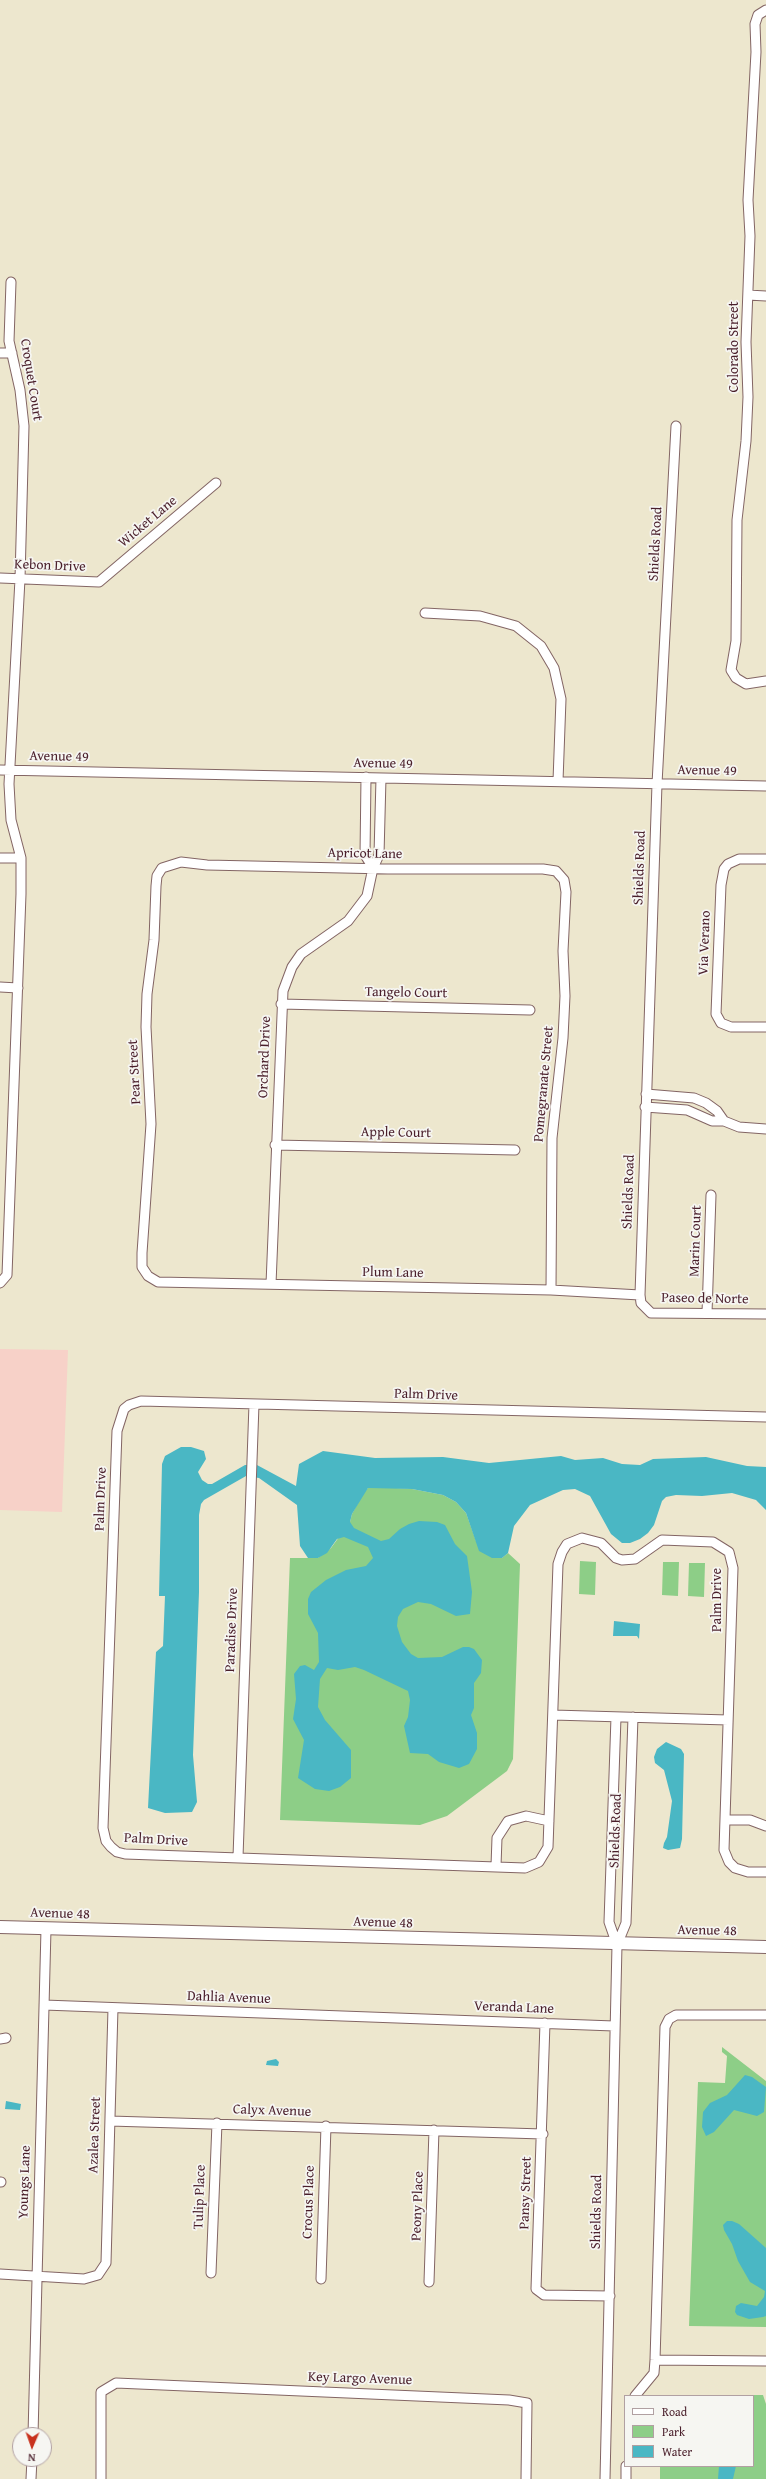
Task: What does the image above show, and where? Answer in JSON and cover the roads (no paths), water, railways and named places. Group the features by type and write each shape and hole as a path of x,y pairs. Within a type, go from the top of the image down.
{"main road":[{"name":"Avenue 48","path":"0,1927 766,1947"}],"street":[{"name":"Colorado Street","path":"762,12 755,24 756,52 749,142 748,295 746,342 748,397 746,441 737,520 736,641 731,670 736,678 746,684 766,681"},
{"name":"Croquet Court","path":"0,1283 7,1275 18,988 21,858 11,820 10,770 20,578 24,426 20,390 9,341 11,282"},
{"path":"748,295 766,296"},
{"path":"0,354 12,353"},
{"name":"Shields Road","path":"645,1309 640,1295 646,1094 657,784 676,426"},
{"name":"Wicket Lane","path":"99,582 216,483"},
{"name":"Kebon Drive","path":"0,578 99,582"},
{"path":"425,614 480,616 516,626 541,646 554,668 561,699 558,781"},
{"name":"Avenue 49","path":"0,770 766,786"},
{"path":"366,778 365,855 373,868"},
{"name":"Orchard Drive","path":"271,1284 281,1004 287,980 298,958 313,945 348,921 362,906 371,883 373,868 379,855 380,778"},
{"path":"0,858 21,858"},
{"name":"Via Verano","path":"766,859 739,859 728,864 724,869 721,885 716,1014 721,1023 731,1027 766,1027"},
{"name":"Apricot Lane","path":"162,868 181,862 207,865 543,869 556,872 564,880"},
{"name":"Pear Street","path":"148,1276 142,1267 151,1124 147,1007 154,940 157,876 162,868"},
{"name":"Pomegranate Street","path":"550,1290 552,1138 563,1038 563,951 566,892 564,880"},
{"path":"0,987 18,988"},
{"name":"Tangelo Court","path":"281,1004 530,1010"},
{"path":"646,1094 694,1098 706,1103 717,1111 724,1121"},
{"path":"646,1107 687,1110 712,1121 724,1121 739,1127 766,1129"},
{"name":"Apple Court","path":"275,1145 515,1150"},
{"name":"Marin Court","path":"707,1313 711,1195"},
{"name":"Plum Lane","path":"148,1276 158,1282 550,1290 640,1295"},
{"name":"Paseo de Norte","path":"645,1309 659,1313 766,1314"},
{"name":"Palm Drive","path":"766,1418 141,1401 124,1409 118,1422 103,1828 106,1841 111,1847 117,1852 125,1854 525,1868 539,1862 548,1847 558,1564 562,1552 567,1544 574,1540 592,1539 600,1543 616,1558 628,1560 643,1555 662,1540 713,1542 729,1552 733,1568 724,1850 729,1862 741,1871 766,1872"},
{"name":"Paradise Drive","path":"238,1858 254,1404"},
{"path":"553,1715 728,1720"},
{"name":"Shields Road","path":"616,1716 609,1922 617,1944"},
{"name":"Shields Road","path":"605,2479 617,1944 626,1923 633,1717"},
{"path":"496,1866 497,1838 508,1821 526,1816 549,1821"},
{"path":"725,1820 750,1820 766,1826"},
{"name":"Youngs Lane","path":"32,2427 46,1929"},
{"name":"Dahlia Avenue","path":"44,2006 413,2018"},
{"name":"Azalea Street","path":"37,2274 84,2279 98,2275 106,2263 113,2008"},
{"path":"635,2395 654,2373 666,2027 669,2019 676,2015 766,2015"},
{"name":"Veranda Lane","path":"413,2018 614,2026"},
{"name":"Pansy Street","path":"545,2023 543,2134 536,2289 544,2295 610,2296"},
{"name":"Calyx Avenue","path":"110,2121 326,2126 543,2134"},
{"name":"Tulip Place","path":"211,2273 216,2123"},
{"name":"Crocus Place","path":"321,2279 326,2126"},
{"name":"Peony Place","path":"429,2282 434,2130"},
{"path":"0,2274 37,2274"},
{"path":"655,2360 766,2361"},
{"name":"Key Largo Avenue","path":"101,2479 102,2392 116,2383 501,2399 528,2403 526,2479"},
{"path":"31,2479 32,2467"},
{"path":"626,2467 626,2479"}],"water":[{"path":"181,1447 191,1447 204,1451 206,1459 198,1472 202,1480 208,1484 212,1484 245,1465 257,1465 296,1486 299,1464 323,1451 375,1458 443,1457 489,1463 561,1456 575,1460 603,1458 622,1464 640,1465 653,1459 706,1457 747,1466 766,1467 766,1510 756,1500 732,1493 702,1496 676,1495 666,1497 662,1501 654,1525 648,1533 640,1539 630,1543 622,1543 611,1534 590,1496 575,1489 563,1490 530,1505 514,1526 508,1553 502,1558 492,1558 479,1551 466,1513 456,1502 443,1495 412,1489 368,1488 352,1514 350,1522 354,1528 381,1541 389,1539 400,1529 409,1524 419,1521 437,1522 445,1525 455,1544 467,1556 472,1592 470,1614 456,1616 431,1604 418,1602 403,1609 398,1617 397,1626 402,1642 411,1654 418,1658 442,1657 463,1647 469,1647 474,1649 482,1660 481,1673 474,1683 474,1708 471,1715 477,1733 477,1749 469,1764 459,1768 439,1762 428,1754 410,1753 404,1726 408,1717 410,1700 408,1691 355,1667 338,1670 327,1668 320,1679 318,1707 325,1720 351,1750 351,1778 340,1787 329,1791 315,1789 298,1778 304,1740 293,1719 296,1699 294,1674 300,1666 305,1665 314,1670 319,1662 318,1633 308,1614 308,1599 311,1592 326,1580 346,1570 366,1566 373,1558 368,1547 344,1537 337,1539 327,1553 318,1558 308,1558 300,1546 297,1505 259,1478 246,1476 204,1500 201,1504 199,1515 199,1592 193,1755 197,1802 192,1812 165,1813 148,1808 156,1652 163,1646 165,1596 159,1596 162,1464 165,1456"},
{"path":"614,1621 640,1624 639,1639 637,1636 613,1636"},
{"path":"666,1742 681,1749 684,1754 682,1839 680,1848 668,1850 663,1848 667,1837 672,1801 664,1770 655,1763 654,1757 657,1749"},
{"path":"276,2059 279,2062 278,2066 266,2065 267,2061"},
{"path":"745,2075 752,2077 766,2087 764,2112 757,2116 734,2110 714,2132 706,2136 702,2127 703,2112 710,2103 727,2095"},
{"path":"6,2101 21,2104 20,2110 5,2109"},
{"path":"727,2221 732,2221 739,2224 766,2248 766,2316 749,2319 737,2315 735,2312 736,2306 741,2303 757,2306 764,2297 765,2291 750,2282 738,2261 732,2244 724,2230 723,2225"},
{"path":"719,2467 736,2467 733,2479 718,2479"}]}
